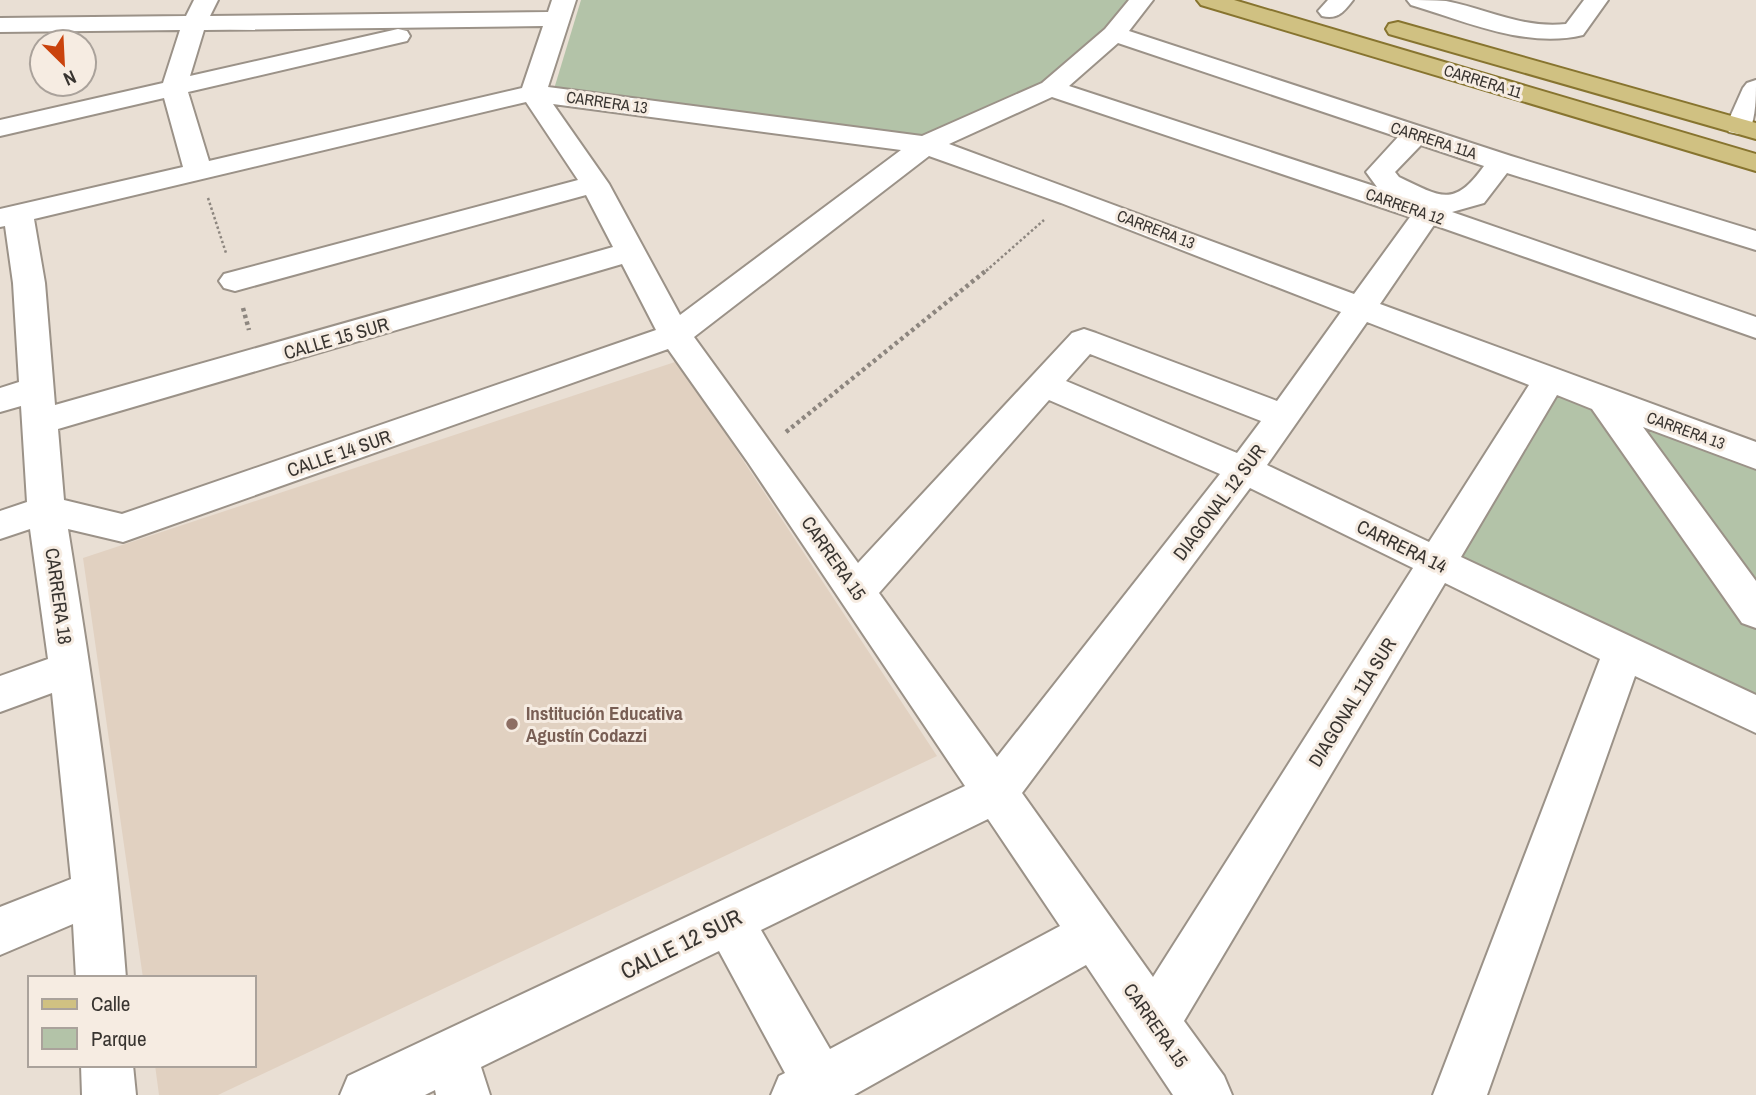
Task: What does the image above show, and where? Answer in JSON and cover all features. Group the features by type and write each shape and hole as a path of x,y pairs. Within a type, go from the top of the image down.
{"main road":[{"name":"CARRERA 11","path":"1209,0 1756,163"},
{"path":"1290,0 1342,9"},
{"name":"CARRERA 11","path":"1381,24 1747,129"}],"street":[{"name":"CALLE 14 SUR","path":"46,510 123,528 675,335 925,145 1051,88 1114,34 1141,0"},
{"path":"1430,1 1537,32 1559,33 1574,30 1596,0"},
{"path":"0,128 461,22 561,9 533,93 9,216"},
{"path":"0,24 200,10 461,22"},
{"path":"198,170 174,88 200,10"},
{"name":"CARRERA 11A","path":"1114,34 1501,162 1756,241"},
{"name":"CARRERA 12","path":"1051,88 1429,208 1756,328"},
{"path":"1747,129 1756,88"},
{"name":"CARRERA 13","path":"533,93 925,145 1071,197 1549,380 1756,456"},
{"name":"CARRERA 15","path":"533,93 595,184 675,335 761,453 1205,1095"},
{"path":"0,102 41,118"},
{"path":"1416,134 1380,172 1390,183 1429,208 1458,204 1475,198 1501,162"},
{"path":"235,281 595,184"},
{"name":"DIAGONAL 12 SUR","path":"996,793 1284,417 1429,208"},
{"name":"CARRERA 18","path":"9,216 25,403 46,510 69,670 96,892 101,976"},
{"name":"CALLE 15 SUR","path":"25,403 632,251"},
{"path":"857,591 1084,340 1284,417"},
{"name":"DIAGONAL 11A SUR","path":"1154,1023 1549,380"},
{"name":"CARRERA 14","path":"1044,385 1244,470 1756,715"},
{"path":"1605,401 1756,612"},
{"path":"0,525 46,510"},
{"path":"1461,1095 1623,652"},
{"path":"0,694 69,670"},
{"name":"CALLE 12 SUR","path":"367,1095 457,1075 729,921 996,793"},
{"path":"0,931 96,892"},
{"path":"729,921 815,1091 1092,935"},
{"path":"107,1067 109,1095"}],"path":[{"path":"761,453 965,289 1071,197"}],"shaded area":[{"name":"Institución Educativa Agustín Codazzi","path":"678,361 937,756 218,1095 159,1095 155,1067 256,1067 256,976 143,976 83,558"}],"green space":[{"path":"581,0 1131,0 1104,34 1044,84 939,137 554,89"},
{"path":"1557,393 1756,464 1756,700 1456,562"}],"place":[{"name":"Institución Educativa Agustín Codazzi","path":"512,724"}]}
